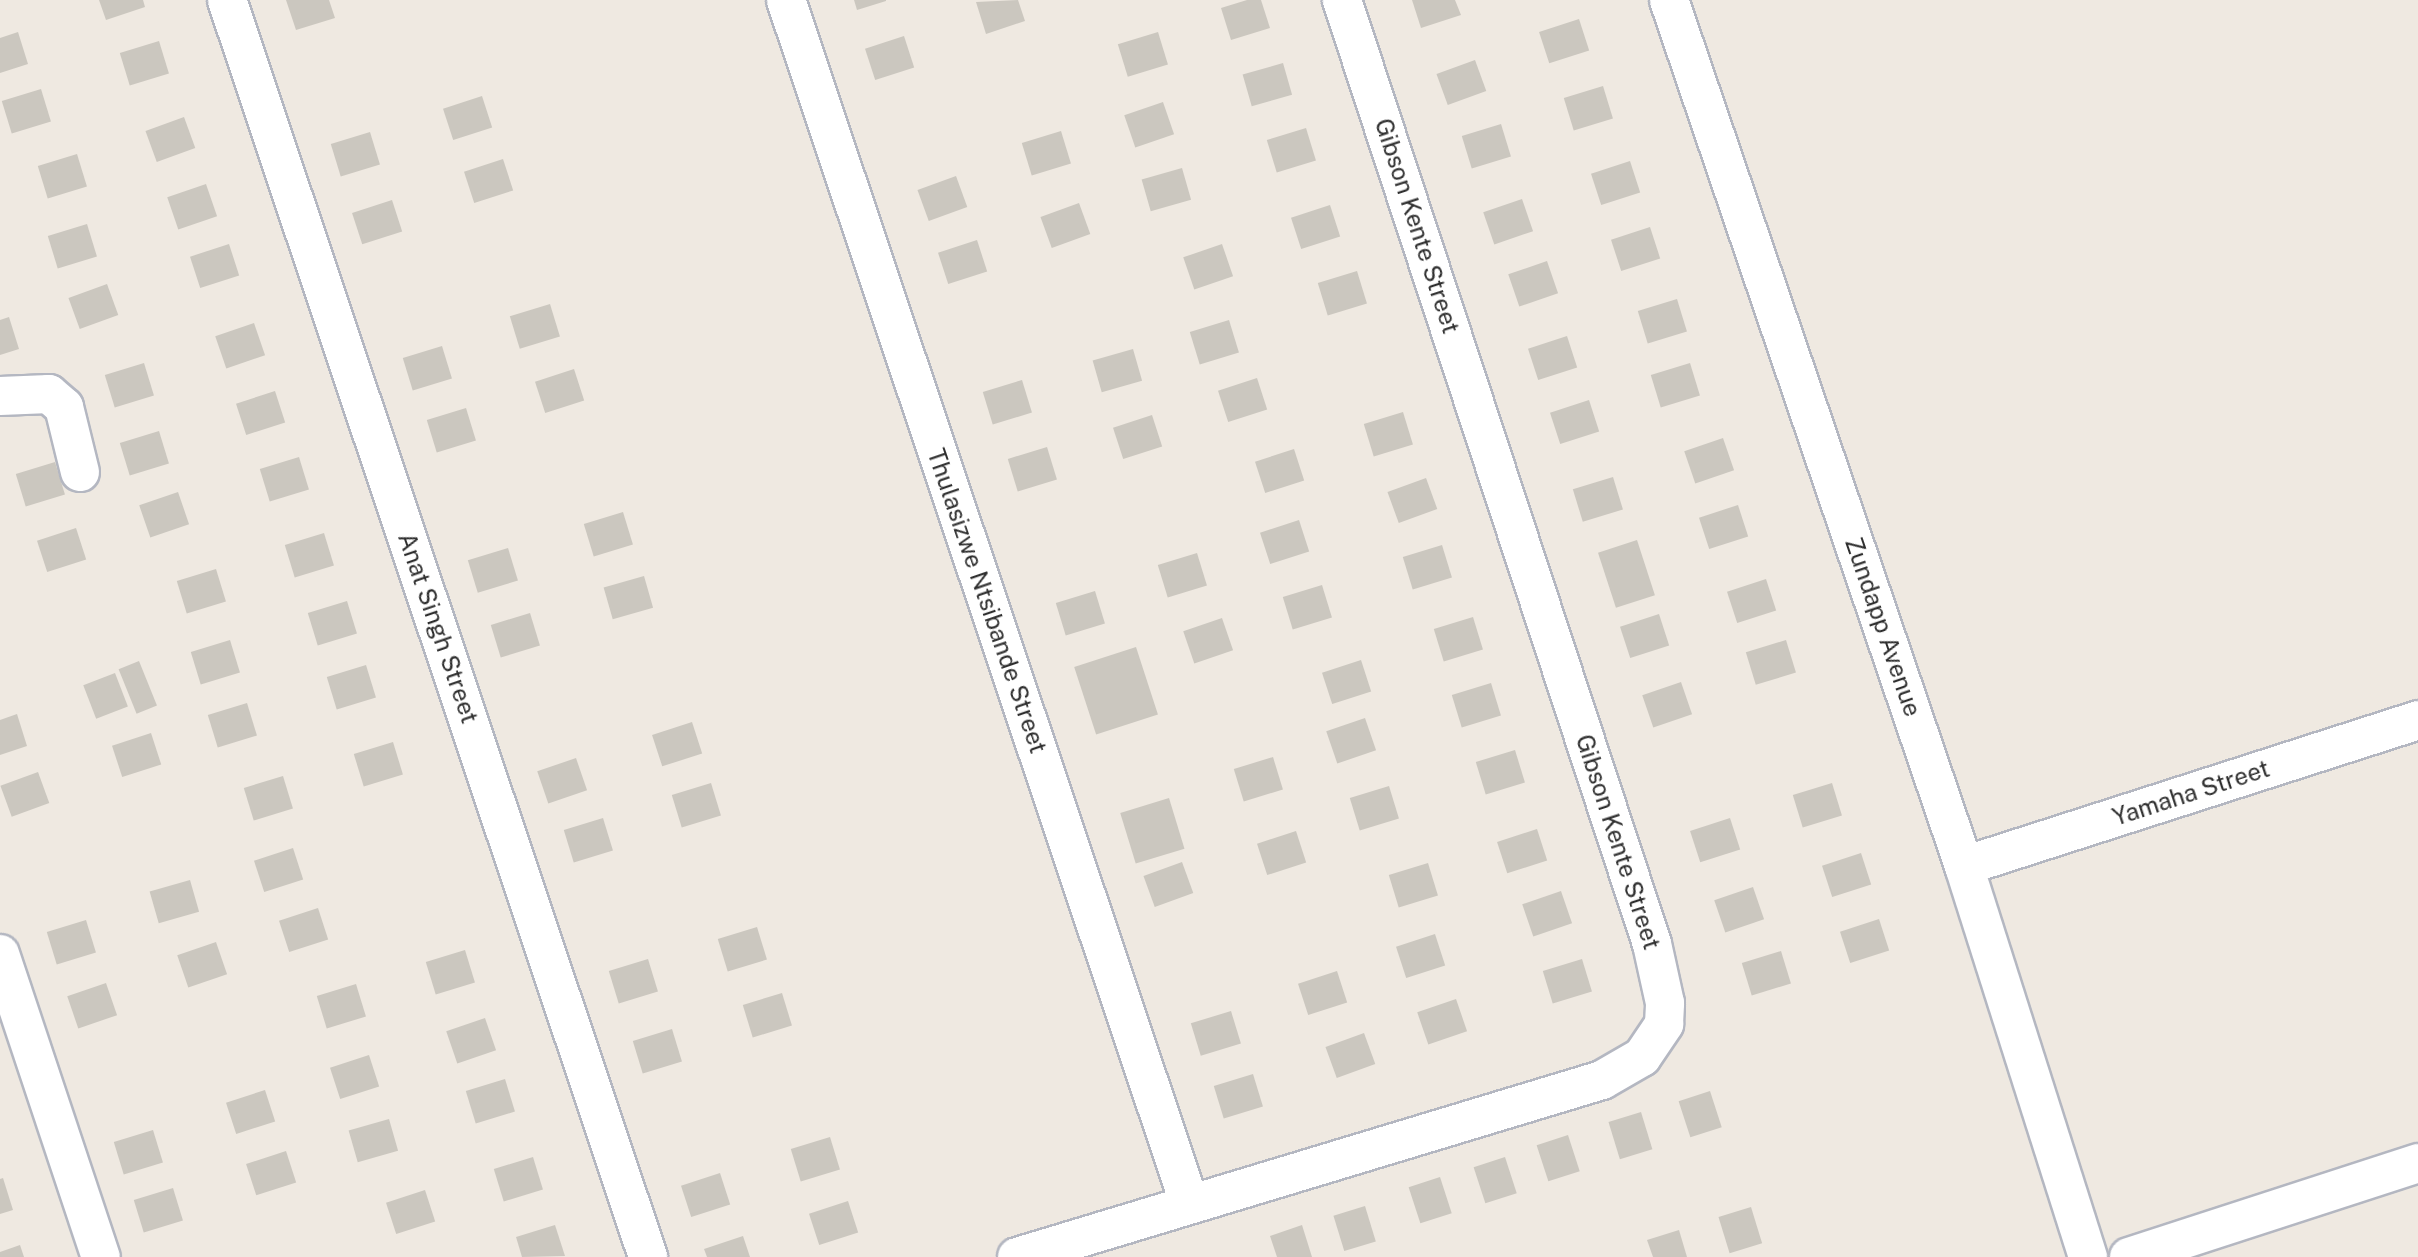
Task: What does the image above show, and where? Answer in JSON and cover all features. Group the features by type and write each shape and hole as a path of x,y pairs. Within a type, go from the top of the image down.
{"street":[{"name":"Anat Singh Street","path":"227,0 648,1257"},
{"name":"Thulasizwe Ntsibande Street","path":"786,0 1189,1202"},
{"name":"Gibson Kente Street","path":"1017,1257 1189,1202 1602,1080 1642,1057 1664,1024 1665,1003 1652,944 1342,0"},
{"name":"Zundapp Avenue","path":"1669,0 1964,866 2088,1257"},
{"path":"0,396 49,394 64,407 80,472"},
{"name":"Yamaha Street","path":"1964,866 2418,720"},
{"path":"0,954 101,1257"},
{"path":"2129,1257 2418,1163"}],"building":[{"path":"99,0 143,0 145,7 106,20"},
{"path":"286,0 329,0 335,18 296,30"},
{"path":"854,0 886,0 886,1 857,10"},
{"path":"1018,0 1025,21 986,34 976,2"},
{"path":"1247,0 1261,0 1270,28 1231,40 1221,8"},
{"path":"1412,0 1455,0 1461,15 1421,28"},
{"path":"1579,19 1589,50 1549,63 1539,32"},
{"path":"18,32 28,64 0,73 0,38"},
{"path":"1158,32 1168,65 1128,77 1118,44"},
{"path":"904,36 914,67 875,80 865,49"},
{"path":"159,41 169,74 130,86 120,53"},
{"path":"1475,60 1486,91 1448,105 1436,74"},
{"path":"1283,63 1292,95 1252,106 1243,75"},
{"path":"1603,86 1613,119 1574,131 1564,98"},
{"path":"41,89 51,122 12,134 2,101"},
{"path":"482,96 492,127 453,140 443,109"},
{"path":"1163,102 1174,134 1135,147 1124,115"},
{"path":"184,117 195,148 157,162 145,131"},
{"path":"1501,124 1511,157 1472,169 1462,136"},
{"path":"1306,128 1316,161 1277,173 1267,140"},
{"path":"1061,131 1071,164 1032,176 1022,143"},
{"path":"370,132 380,165 341,177 331,144"},
{"path":"77,154 87,187 48,199 38,166"},
{"path":"503,159 513,190 474,203 464,172"},
{"path":"1630,161 1640,192 1601,205 1591,174"},
{"path":"1182,168 1191,200 1151,211 1142,180"},
{"path":"956,176 967,207 929,221 917,190"},
{"path":"206,184 217,216 178,229 167,197"},
{"path":"1522,199 1533,231 1494,244 1483,212"},
{"path":"392,200 402,231 362,244 352,213"},
{"path":"1079,203 1090,234 1052,248 1040,217"},
{"path":"1330,205 1340,236 1301,249 1291,218"},
{"path":"87,224 97,257 58,269 48,236"},
{"path":"1650,227 1660,258 1621,271 1611,240"},
{"path":"977,240 987,271 948,284 938,253"},
{"path":"229,244 239,275 200,288 190,257"},
{"path":"1222,244 1233,276 1194,289 1183,257"},
{"path":"1547,261 1558,293 1519,306 1508,274"},
{"path":"1357,271 1367,304 1328,316 1318,283"},
{"path":"107,284 118,315 80,329 68,298"},
{"path":"1677,299 1687,332 1648,344 1638,311"},
{"path":"550,304 560,337 520,349 510,316"},
{"path":"9,317 19,349 0,355 0,320"},
{"path":"1229,320 1239,353 1200,365 1190,332"},
{"path":"254,323 265,355 226,368 215,336"},
{"path":"1567,336 1577,367 1538,380 1528,349"},
{"path":"442,346 452,379 413,391 403,358"},
{"path":"1133,349 1142,381 1102,392 1093,361"},
{"path":"144,363 154,396 115,408 105,375"},
{"path":"1690,363 1700,396 1661,408 1651,375"},
{"path":"574,369 584,400 545,413 535,382"},
{"path":"1257,378 1267,409 1228,422 1218,391"},
{"path":"1022,380 1032,413 993,425 983,392"},
{"path":"275,391 285,422 246,435 236,404"},
{"path":"1589,400 1599,431 1560,444 1550,413"},
{"path":"466,408 476,441 437,453 427,420"},
{"path":"1403,412 1413,445 1374,457 1364,424"},
{"path":"1152,415 1162,446 1123,459 1113,428"},
{"path":"159,431 169,464 130,476 120,443"},
{"path":"1723,438 1734,470 1695,483 1684,451"},
{"path":"1047,447 1057,480 1018,492 1008,459"},
{"path":"1294,449 1304,480 1265,493 1255,462"},
{"path":"299,457 309,490 270,502 260,469"},
{"path":"55,462 65,495 26,507 16,474"},
{"path":"1613,477 1623,510 1583,522 1573,489"},
{"path":"1426,478 1437,509 1399,523 1387,492"},
{"path":"178,492 189,524 150,537 139,505"},
{"path":"1738,505 1748,536 1709,549 1699,518"},
{"path":"623,512 633,545 594,557 584,524"},
{"path":"1299,520 1309,551 1270,564 1260,533"},
{"path":"76,528 86,559 47,572 37,541"},
{"path":"324,533 334,566 295,578 285,545"},
{"path":"1637,540 1655,595 1616,608 1598,553"},
{"path":"1442,545 1452,578 1413,590 1403,557"},
{"path":"508,548 518,581 478,593 468,560"},
{"path":"1197,553 1207,586 1168,598 1158,565"},
{"path":"216,569 226,602 187,614 177,581"},
{"path":"644,576 653,608 613,619 604,588"},
{"path":"1766,579 1776,610 1737,623 1727,592"},
{"path":"1322,585 1332,618 1293,630 1283,597"},
{"path":"1095,591 1105,624 1066,636 1056,603"},
{"path":"347,601 357,634 318,646 308,613"},
{"path":"530,613 540,646 501,658 491,625"},
{"path":"1659,614 1669,645 1630,658 1620,627"},
{"path":"1473,617 1483,650 1444,662 1434,629"},
{"path":"1222,618 1233,650 1194,663 1183,631"},
{"path":"230,640 240,673 201,685 191,652"},
{"path":"1786,640 1796,673 1756,685 1746,652"},
{"path":"1136,647 1158,715 1096,735 1074,667"},
{"path":"1361,660 1371,691 1332,704 1322,673"},
{"path":"139,661 157,706 137,714 119,669"},
{"path":"366,665 376,698 337,710 327,677"},
{"path":"115,673 128,707 96,719 83,685"},
{"path":"1681,682 1692,714 1653,727 1642,695"},
{"path":"1491,683 1501,716 1462,728 1452,695"},
{"path":"247,703 257,736 218,748 208,715"},
{"path":"17,714 27,746 0,755 0,720"},
{"path":"1365,718 1376,750 1337,763 1326,731"},
{"path":"692,722 702,753 662,766 652,735"},
{"path":"151,733 161,764 122,777 112,746"},
{"path":"393,742 403,775 364,787 354,754"},
{"path":"1515,750 1525,783 1486,795 1476,762"},
{"path":"1273,757 1283,790 1244,802 1234,769"},
{"path":"576,758 587,790 548,803 537,771"},
{"path":"38,772 49,803 12,817 0,786"},
{"path":"283,776 293,809 254,821 244,788"},
{"path":"711,783 721,816 682,828 672,795"},
{"path":"1832,783 1842,816 1803,828 1793,795"},
{"path":"1389,786 1399,819 1360,831 1350,798"},
{"path":"1169,798 1184,849 1136,864 1120,813"},
{"path":"603,818 613,851 574,863 564,830"},
{"path":"1730,818 1740,849 1700,862 1690,831"},
{"path":"1537,829 1547,860 1507,873 1497,842"},
{"path":"1296,831 1306,862 1267,875 1257,844"},
{"path":"293,848 303,879 264,892 254,861"},
{"path":"1861,853 1871,884 1832,897 1822,866"},
{"path":"1182,862 1193,893 1155,907 1143,876"},
{"path":"1428,863 1438,896 1399,908 1389,875"},
{"path":"190,880 199,912 159,923 150,892"},
{"path":"1753,887 1764,919 1725,932 1714,900"},
{"path":"1561,891 1572,923 1533,936 1522,904"},
{"path":"318,908 328,939 289,952 279,921"},
{"path":"1879,919 1889,950 1850,963 1840,932"},
{"path":"86,920 96,953 57,965 47,932"},
{"path":"757,927 767,960 728,972 718,939"},
{"path":"1435,934 1445,965 1406,978 1396,947"},
{"path":"216,942 227,974 188,987 177,955"},
{"path":"465,950 475,983 436,995 426,962"},
{"path":"1781,951 1791,984 1752,996 1742,963"},
{"path":"648,959 658,992 619,1004 609,971"},
{"path":"1582,959 1592,992 1553,1004 1543,971"},
{"path":"1337,971 1347,1002 1308,1015 1298,984"},
{"path":"106,983 117,1015 78,1028 67,996"},
{"path":"356,984 366,1017 327,1029 317,996"},
{"path":"782,993 792,1026 753,1038 743,1005"},
{"path":"1456,999 1467,1031 1428,1044 1417,1012"},
{"path":"1231,1011 1241,1044 1201,1056 1191,1023"},
{"path":"485,1018 496,1050 457,1063 446,1031"},
{"path":"672,1029 682,1062 643,1074 633,1041"},
{"path":"1364,1033 1375,1064 1337,1078 1325,1047"},
{"path":"369,1055 379,1086 340,1099 330,1068"},
{"path":"1253,1074 1263,1107 1224,1119 1214,1086"},
{"path":"505,1079 515,1112 476,1124 466,1091"},
{"path":"265,1090 275,1121 236,1134 226,1103"},
{"path":"1710,1091 1722,1127 1690,1137 1679,1101"},
{"path":"1641,1112 1652,1149 1620,1159 1608,1122"},
{"path":"389,1119 398,1151 358,1162 349,1131"},
{"path":"153,1130 163,1163 124,1175 114,1142"},
{"path":"1568,1135 1580,1171 1548,1181 1537,1145"},
{"path":"830,1137 840,1170 801,1182 791,1149"},
{"path":"286,1151 296,1182 256,1195 246,1164"},
{"path":"533,1157 543,1190 504,1202 494,1169"},
{"path":"1505,1157 1517,1193 1485,1203 1474,1167"},
{"path":"720,1173 730,1204 691,1217 681,1186"},
{"path":"1440,1177 1452,1213 1420,1223 1409,1187"},
{"path":"3,1178 13,1210 0,1214 0,1179"},
{"path":"173,1188 183,1221 144,1233 134,1200"},
{"path":"425,1190 435,1221 396,1234 386,1203"},
{"path":"848,1201 858,1232 819,1245 809,1214"},
{"path":"1365,1206 1376,1241 1344,1251 1333,1216"},
{"path":"1751,1207 1762,1243 1730,1253 1718,1217"},
{"path":"555,1225 565,1256 522,1257 516,1237"},
{"path":"1302,1225 1312,1257 1277,1257 1270,1236"},
{"path":"1679,1230 1687,1257 1653,1257 1647,1240"},
{"path":"743,1236 750,1257 707,1257 704,1249"},
{"path":"20,1245 24,1257 0,1257 0,1252"}]}
